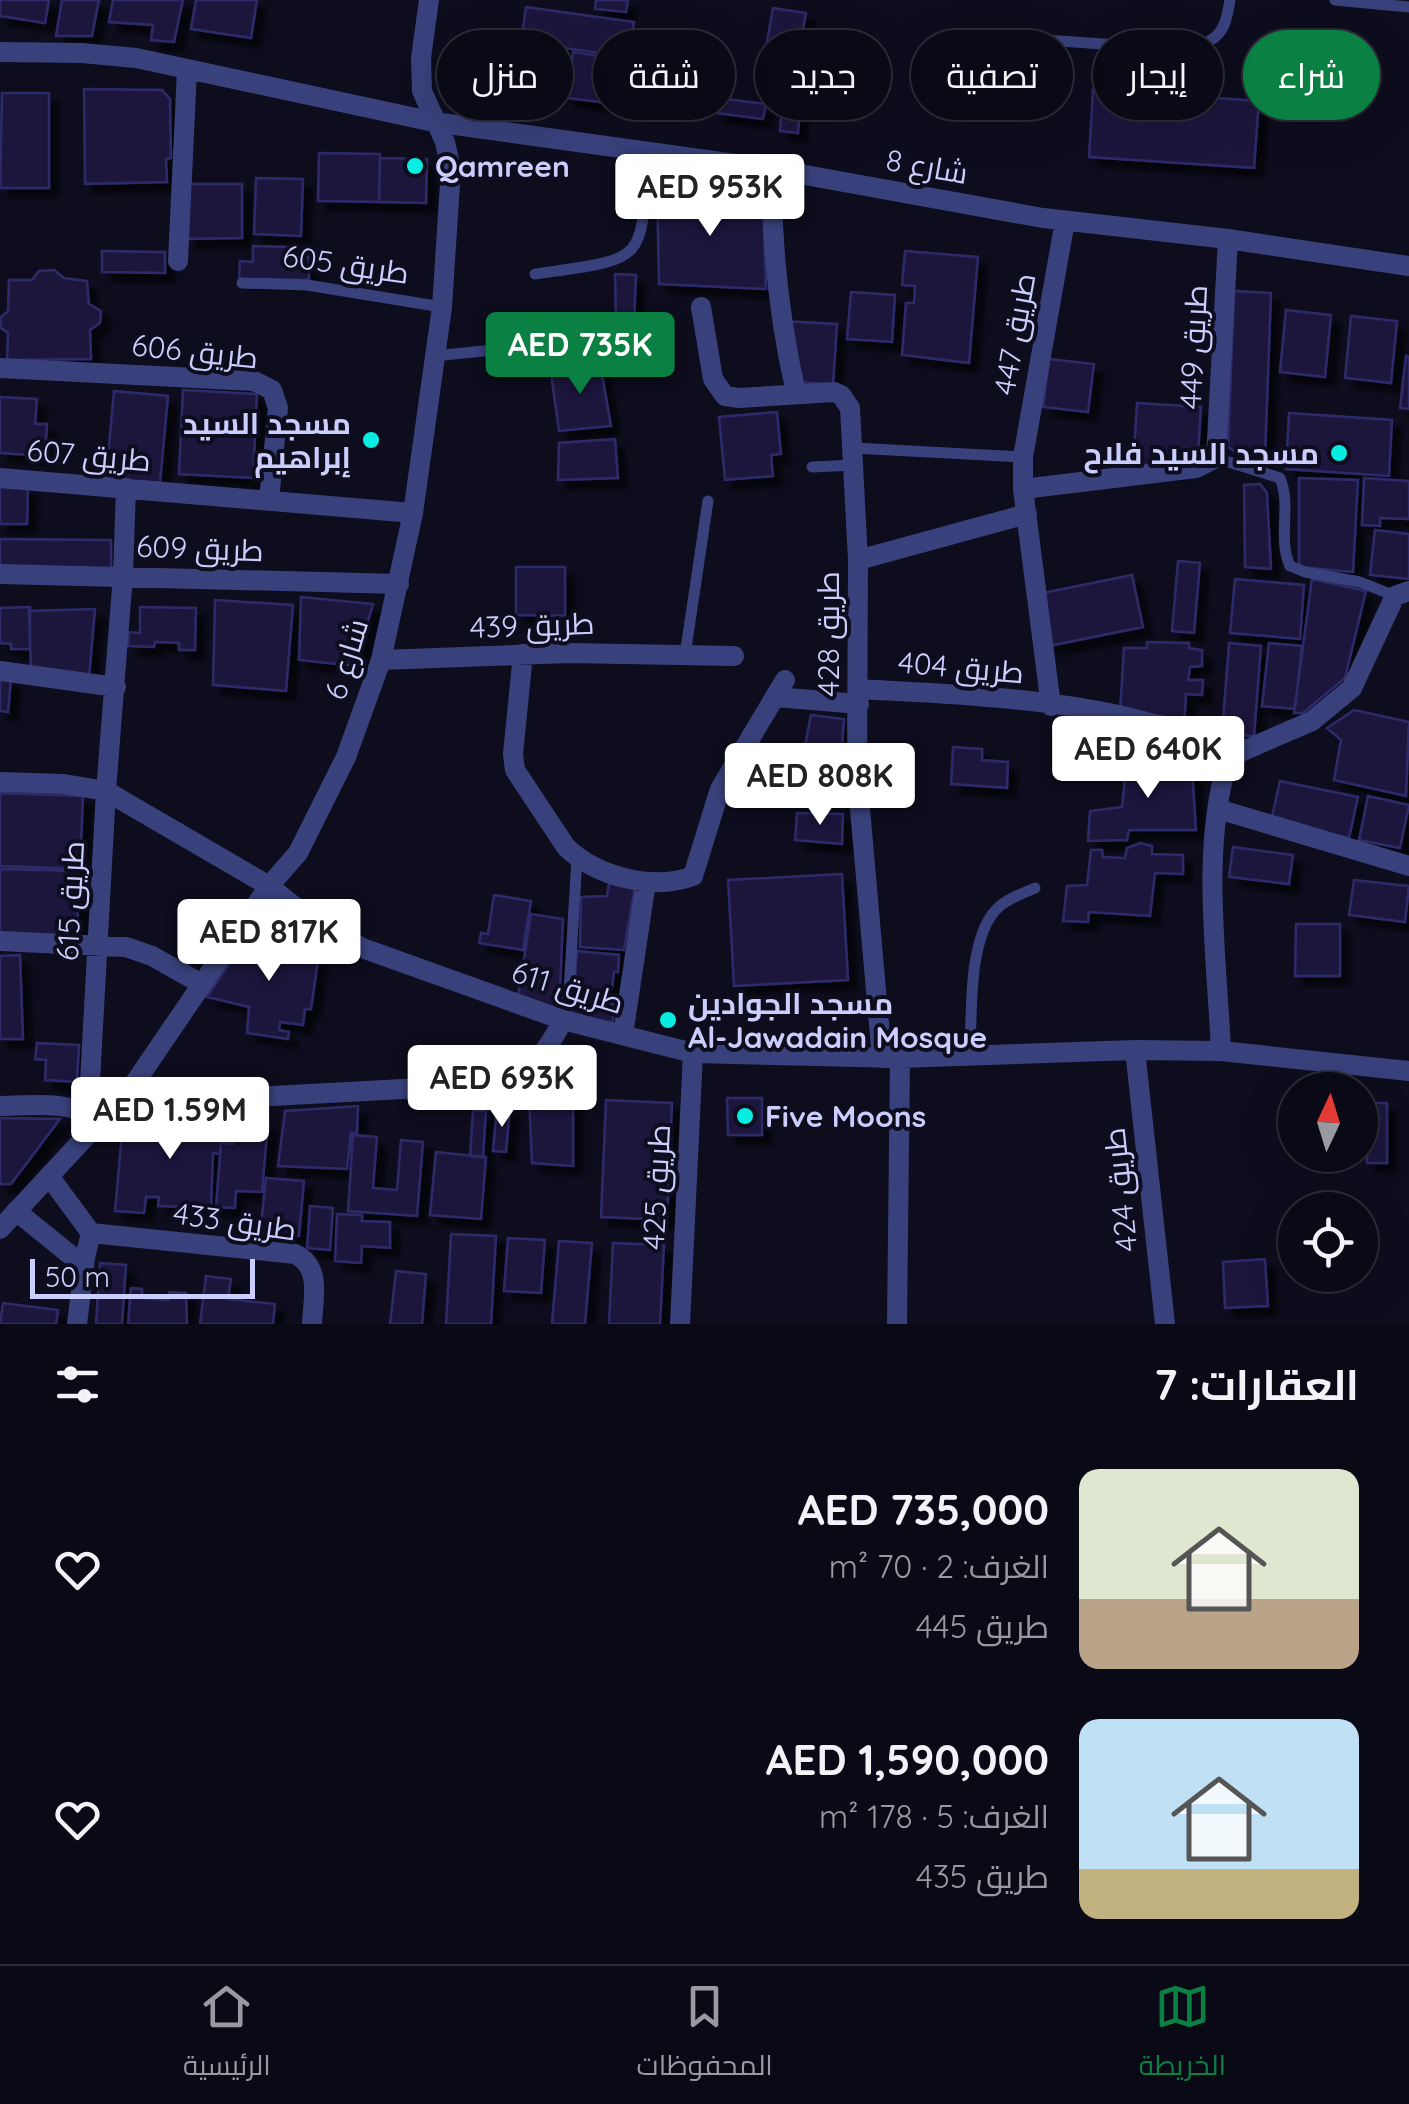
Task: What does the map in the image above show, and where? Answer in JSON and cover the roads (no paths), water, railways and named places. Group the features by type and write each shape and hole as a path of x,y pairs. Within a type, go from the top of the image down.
{"street":[{"name":"شارع 6","path":"0,1229 132,1087 269,886 298,853 346,757 381,660 413,513 442,307 451,169 445,142 422,92 420,58 429,0"},
{"name":"شارع 8","path":"0,52 136,58 434,122 772,169 1065,221 1228,238 1409,266"},
{"path":"178,261 187,70"},
{"path":"701,307 713,379 719,392 732,398 796,393 775,274 772,169"},
{"name":"طريق 447","path":"1051,706 1023,489 1023,457 1065,221"},
{"name":"طريق 449","path":"1216,458 1228,238"},
{"name":"طريق 606","path":"0,368 254,380 272,390 278,408 270,500"},
{"name":"طريق 428","path":"796,393 826,391 841,395 850,408 858,560 857,776 891,1058 898,1324"},
{"path":"1023,489 1196,468 1216,458"},
{"name":"طريق 607","path":"0,478 413,513"},
{"name":"طريق 615","path":"105,1115 90,1081 126,488"},
{"path":"858,560 1027,514"},
{"name":"طريق 609","path":"0,574 399,584"},
{"path":"1222,1051 1214,875 1222,779 1230,756 1312,721 1352,688 1402,594"},
{"path":"523,654 513,754 515,770 566,848 590,867 646,882 623,1035"},
{"name":"طريق 439","path":"381,660 523,654 734,656"},
{"path":"0,671 116,687"},
{"name":"طريق 404","path":"646,882 674,884 693,876 720,789 780,688 859,696 950,694 1144,720 1210,744 1230,756"},
{"name":"طريق 611","path":"0,782 75,785 106,791 269,886 314,922 365,949 563,1020 693,1053 891,1058 1222,1051 1409,1071"},
{"path":"1218,809 1409,866"},
{"path":"0,942 98,944 140,951 200,984"},
{"path":"132,1087 154,1098 178,1101 496,1084 536,1064 563,1020"},
{"name":"طريق 424","path":"1135,1050 1166,1324"},
{"name":"طريق 425","path":"680,1324 693,1053"},
{"path":"0,1106 59,1105 105,1115"},
{"path":"50,1176 91,1233 77,1324"},
{"path":"16,1211 84,1266"},
{"name":"طريق 433","path":"91,1233 304,1258 314,1276 312,1324"}],"lane":[{"path":"1073,42 1189,50 1211,42 1226,26 1230,0"},
{"path":"1335,0 1409,7"},
{"path":"536,274 608,264 626,257 639,242 644,224 647,152"},
{"name":"طريق 605","path":"242,283 306,286 442,307"},
{"path":"434,356 632,336"},
{"path":"812,468 854,457 1023,457"},
{"path":"1216,458 1280,478 1287,495 1283,550 1290,566 1402,594"},
{"path":"685,655 708,501"},
{"path":"563,1020 578,858"},
{"path":"970,1055 980,938 998,906 1035,888"}],"place":[{"name":"Qamreen","path":"415,166"},
{"name":"مسجد السيد إبراهيم","path":"371,440"},
{"name":"مسجد السيد فلاح","path":"1339,453"},
{"name":"مسجد الجوادين Al-Jawadain Mosque","path":"668,1020"},
{"name":"Five Moons","path":"745,1116"}]}
